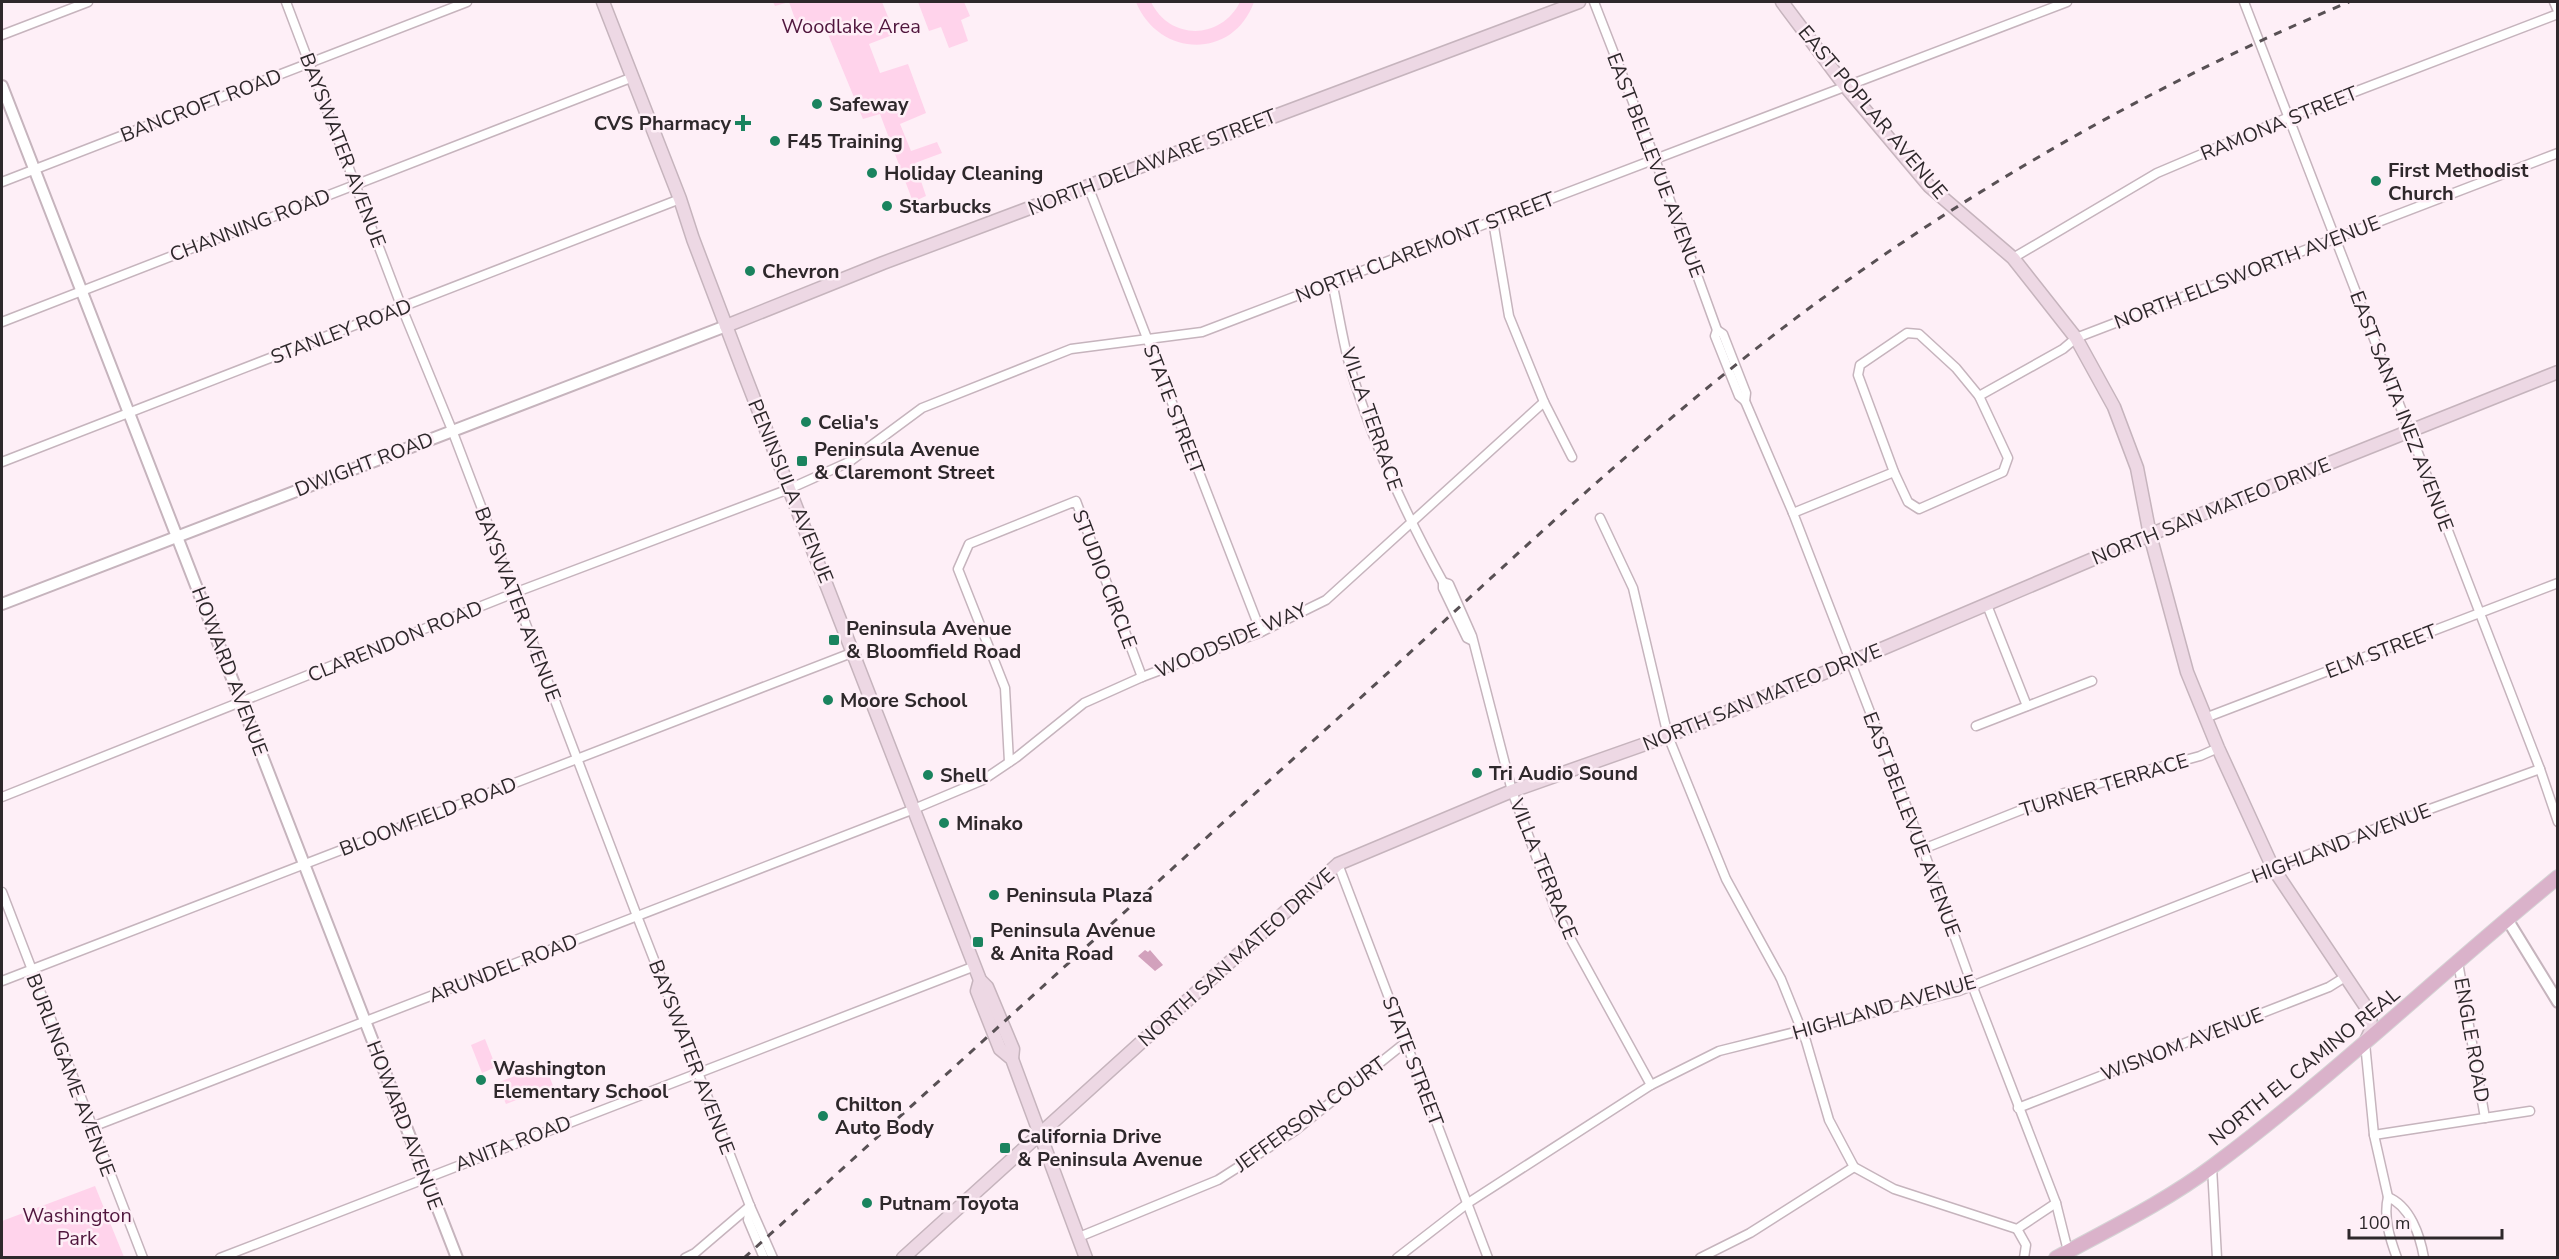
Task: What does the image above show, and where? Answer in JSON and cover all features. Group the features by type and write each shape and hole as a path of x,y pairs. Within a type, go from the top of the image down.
{"main road":[{"name":"PENINSULA AVENUE","path":"603,2 680,199 726,326 975,966 980,980 977,991 1000,1049 1012,1059 1086,1257"},
{"name":"NORTH DELAWARE STREET","path":"726,326 1088,186 1579,2"},
{"name":"EAST POPLAR AVENUE","path":"1782,2 1845,86 1929,186 2013,258 2076,338 2114,407 2137,468 2150,535 2187,672 2217,748 2273,867 2370,1013 2371,1030 2365,1043"},
{"name":"NORTH SAN MATEO DRIVE","path":"903,1257 1338,864 1512,791 1668,736 1851,663 2150,535 2558,372"},
{"name":"NORTH EL CAMINO REAL","path":"2065,1256 2212,1167 2365,1043 2558,877"}],"street":[{"path":"2,35 88,2"},
{"name":"BAYSWATER AVENUE","path":"286,2 637,916 772,1257"},
{"name":"BANCROFT ROAD","path":"2,182 467,2"},
{"name":"EAST BELLEVUE AVENUE","path":"1594,2 1655,159 1717,330 1715,336 1739,396 1745,401 1792,513 1851,663 2056,1203 2065,1256"},
{"name":"NORTH CLAREMONT STREET","path":"789,489 849,462 922,408 1071,349 1202,332 2067,2"},
{"name":"EAST SANTA INEZ AVENUE","path":"2244,2 2540,769 2558,822"},
{"path":"2554,2 2558,12"},
{"name":"RAMONA STREET","path":"2013,258 2157,173 2289,117 2558,12"},
{"name":"CHANNING ROAD","path":"2,321 633,77"},
{"name":"HOWARD AVENUE","path":"2,86 457,1257"},
{"name":"NORTH ELLSWORTH AVENUE","path":"1979,396 2063,349 2076,338 2558,153"},
{"name":"STATE STREET","path":"1088,186 1261,632"},
{"name":"STANLEY ROAD","path":"2,462 680,199"},
{"path":"1493,221 1509,316 1544,402 1572,457"},
{"name":"VILLA TERRACE","path":"1332,282 1349,363 1381,455 1411,525 1443,582 1443,588 1467,638 1472,640 1512,791 1558,916 1650,1085"},
{"name":"DWIGHT ROAD","path":"2,604 726,326"},
{"path":"1907,333 1919,334 1956,368 1979,396 2008,458 2003,472 1919,509 1908,502 1894,472 1858,375 1860,365 1907,333"},
{"name":"WOODSIDE WAY","path":"914,809 983,780 1084,703 1142,677 1261,632 1326,600 1544,402"},
{"path":"1792,513 1894,472"},
{"name":"CLARENDON ROAD","path":"2,797 514,593 789,489"},
{"name":"STUDIO CIRCLE","path":"1009,762 1005,688 958,569 969,544 1076,501 1142,677"},
{"path":"1600,518 1633,588 1668,736 1726,879 1781,979 1803,1031 1829,1120 1854,1167 1894,1189 2017,1229 2026,1245 2024,1257"},
{"name":"ELM STREET","path":"2205,718 2558,583"},
{"path":"1987,605 2027,706"},
{"name":"BLOOMFIELD ROAD","path":"2,981 854,652"},
{"path":"1976,726 2092,681"},
{"name":"TURNER TERRACE","path":"1923,849 2064,794 2200,756 2217,748"},
{"name":"HIGHLAND AVENUE","path":"1397,1257 1468,1203 1650,1085 1719,1051 1959,991 2273,867 2540,769"},
{"name":"ARUNDEL ROAD","path":"92,1127 914,809"},
{"name":"STATE STREET","path":"1338,864 1488,1257"},
{"name":"BURLINGAME AVENUE","path":"2,892 30,970 143,1257"},
{"path":"2507,920 2558,1002"},
{"name":"ENGLE ROAD","path":"2458,962 2485,1118"},
{"name":"ANITA ROAD","path":"220,1257 975,966"},
{"name":"WISNOM AVENUE","path":"2018,1107 2329,987 2345,977"},
{"name":"JEFFERSON COURT","path":"1079,1238 1218,1180 1296,1130 1406,1042"},
{"path":"2365,1043 2374,1135 2388,1197 2386,1205 2388,1224 2397,1257"},
{"name":"ENGLE ROAD","path":"2374,1135 2530,1111"},
{"path":"1700,1257 1750,1233 1854,1167"},
{"path":"2212,1167 2217,1257"},
{"path":"2388,1197 2403,1205 2415,1227 2424,1257"},
{"path":"2017,1229 2056,1203"},
{"path":"685,1257 695,1253 750,1206"},
{"name":"BAYSWATER AVENUE","path":"750,1206 748,1220 764,1257"}],"green space":[{"path":"773,2 789,2 775,6"},
{"name":"Woodlake Area","path":"789,2 882,2 895,34 869,44 880,73 908,64 926,113 900,124 911,151 937,142 942,153 915,163 926,196 913,202 880,114 863,119 827,32 817,24 800,33"},
{"name":"Woodlake Area","path":"918,2 964,2 970,16 961,20 968,41 949,48 941,27 929,31"},
{"path":"1136,2 1151,2 1170,24 1196,31 1221,24 1232,15 1240,2 1254,2 1244,21 1230,34 1214,42 1196,45 1178,42 1161,34 1147,20"},
{"path":"485,1039 496,1067 482,1073 471,1045"},
{"path":"545,1064 553,1086 506,1104 497,1083"},
{"name":"Washington Park","path":"95,1186 124,1257 2,1257 2,1221"}],"shaded area":[{"path":"1145,950 1148,952 1150,950 1163,965 1155,971 1138,956"}],"railway":[{"path":"744,1258 1570,506 1744,358 1867,266 1933,222 2067,140 2206,67 2349,2"}],"place":[{"name":"Safeway","path":"817,104"},
{"name":"CVS Pharmacy","path":"743,123"},
{"name":"F45 Training","path":"775,141"},
{"name":"Holiday Cleaning","path":"872,173"},
{"name":"First Methodist Church","path":"2376,181"},
{"name":"Starbucks","path":"887,206"},
{"name":"Chevron","path":"750,271"},
{"name":"Celia's","path":"806,422"},
{"name":"Peninsula Avenue & Claremont Street","path":"802,461"},
{"name":"Peninsula Avenue & Bloomfield Road","path":"834,640"},
{"name":"Moore School","path":"828,700"},
{"name":"Tri Audio Sound","path":"1477,773"},
{"name":"Shell","path":"928,775"},
{"name":"Minako","path":"944,823"},
{"name":"Peninsula Plaza","path":"994,895"},
{"name":"Peninsula Avenue & Anita Road","path":"978,942"},
{"name":"Washington Elementary School","path":"481,1080"},
{"name":"Chilton Auto Body","path":"823,1116"},
{"name":"California Drive & Peninsula Avenue","path":"1005,1148"},
{"name":"Putnam Toyota","path":"867,1203"}]}
